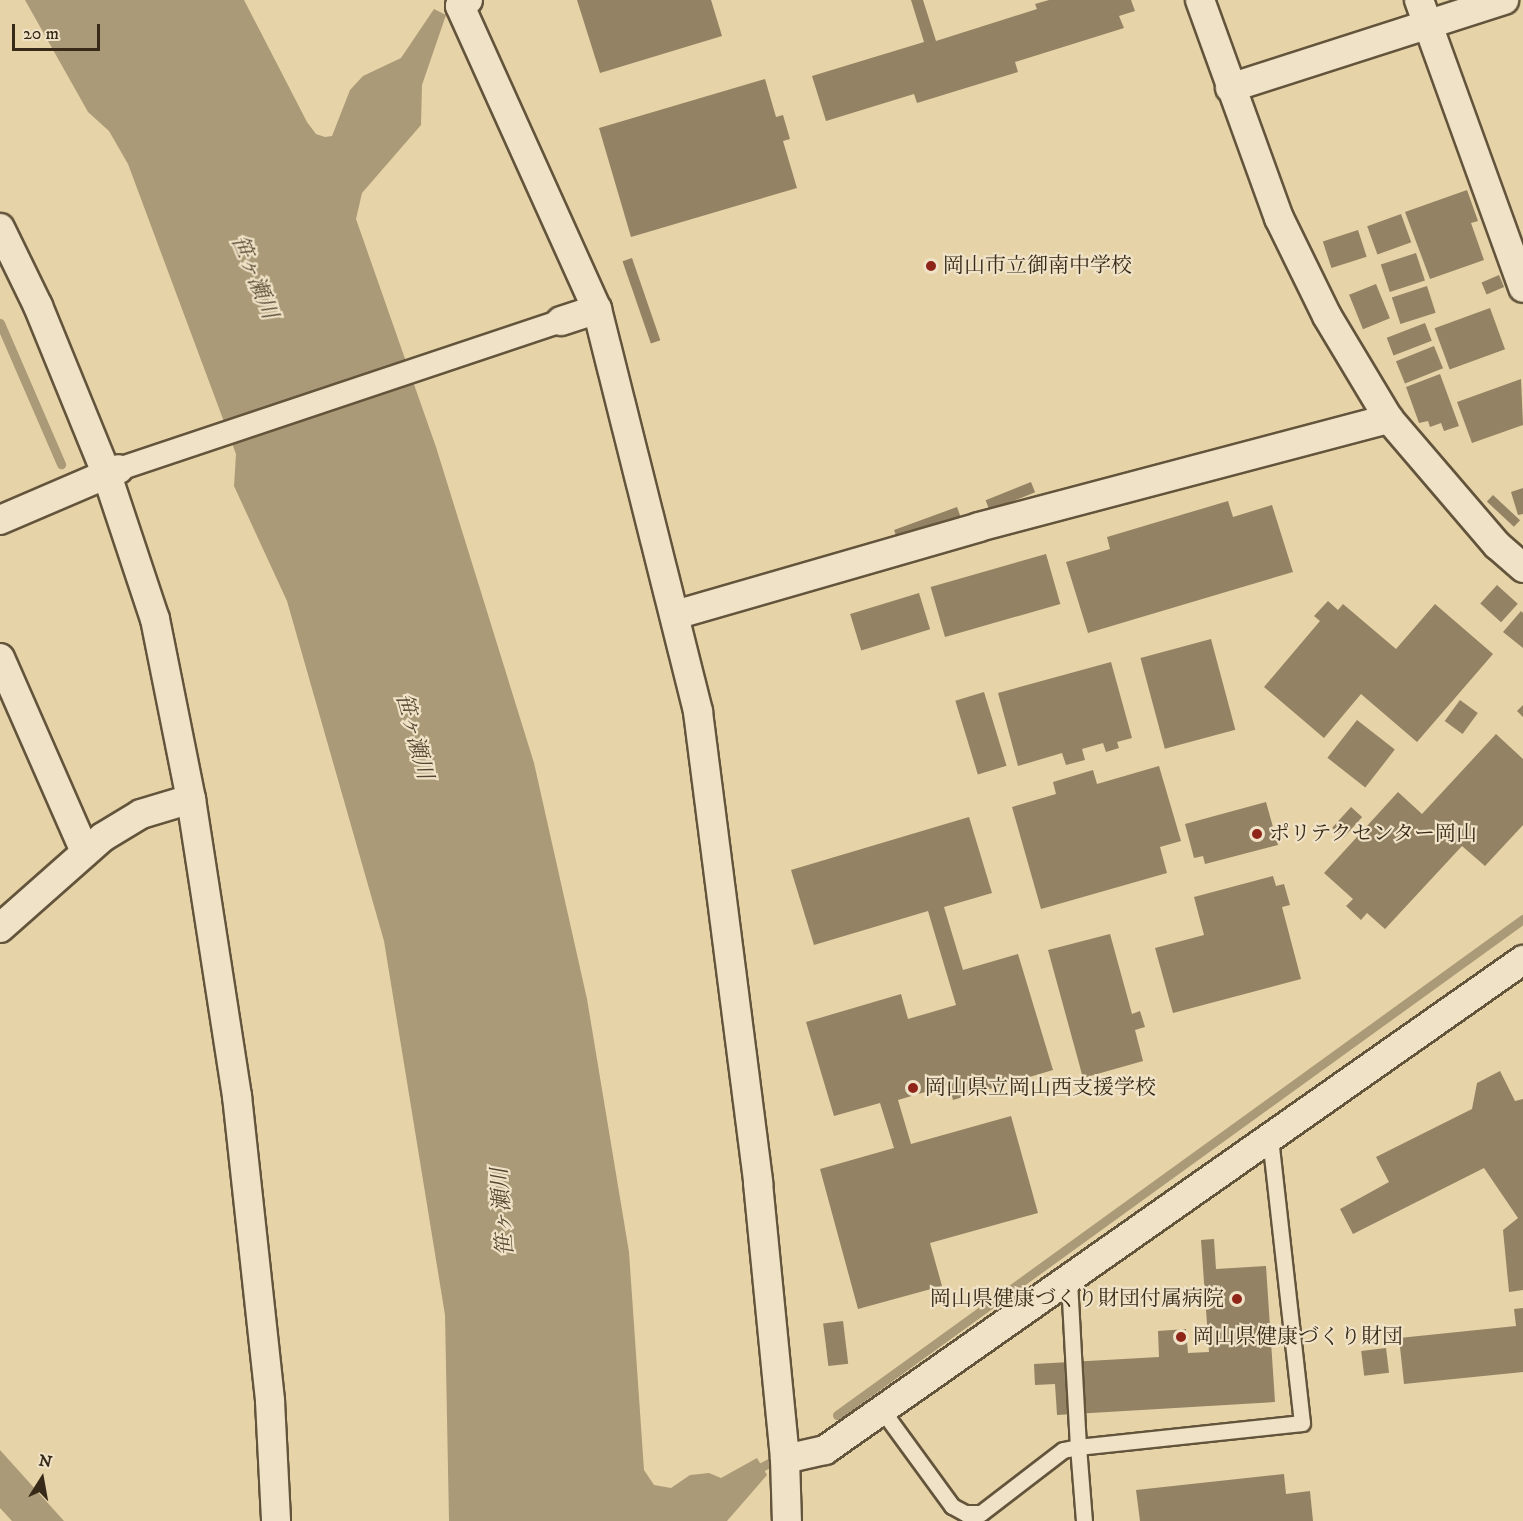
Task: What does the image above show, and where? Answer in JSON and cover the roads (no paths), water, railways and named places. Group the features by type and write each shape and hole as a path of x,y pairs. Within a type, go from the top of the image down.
{"street":[{"path":"468,0 460,6 597,309 698,712 739,1018 785,1459 787,1521"},
{"path":"1200,0 1279,218 1327,316 1389,419 1510,543 1523,568"},
{"path":"1230,88 1424,11 1504,0"},
{"path":"1424,11 1523,288"},
{"path":"0,228 113,472 155,619 191,799 237,1096 270,1401 276,1521"},
{"path":"0,520 113,472 597,309"},
{"path":"675,615 979,527 1389,419"},
{"path":"0,658 85,852"},
{"path":"0,928 85,852 141,814 191,799"},
{"path":"785,1459 825,1450 1523,960"}],"lane":[{"path":"882,1410 952,1506 967,1517 981,1513 1063,1450 1302,1423 1270,1137"},
{"path":"1069,1279 1084,1521"}],"water":[{"name":"笹ヶ瀬川","path":"25,0 244,0 307,122 316,134 325,137 332,136 350,90 363,76 401,58 434,9 446,15 422,85 421,125 362,193 356,219 436,447 534,763 587,999 629,1252 644,1470 654,1485 671,1488 690,1475 709,1473 721,1478 757,1458 767,1475 727,1521 449,1521 445,1315 384,941 287,601 234,486 236,454 128,164 109,131 88,112"},
{"path":"0,1450 64,1521 12,1521 0,1508"}],"waterway":[{"path":"0,323 61,464"},
{"path":"837,1415 1523,919"},
{"path":"754,1471 778,1458"}],"place":[{"name":"岡山市立御南中学校","path":"931,266"},
{"name":"ポリテクセンター岡山","path":"1257,834"},
{"name":"岡山県立岡山西支援学校","path":"913,1088"},
{"name":"岡山県健康づくり財団付属病院","path":"1237,1299"},
{"name":"岡山県健康づくり財団","path":"1181,1337"}]}
